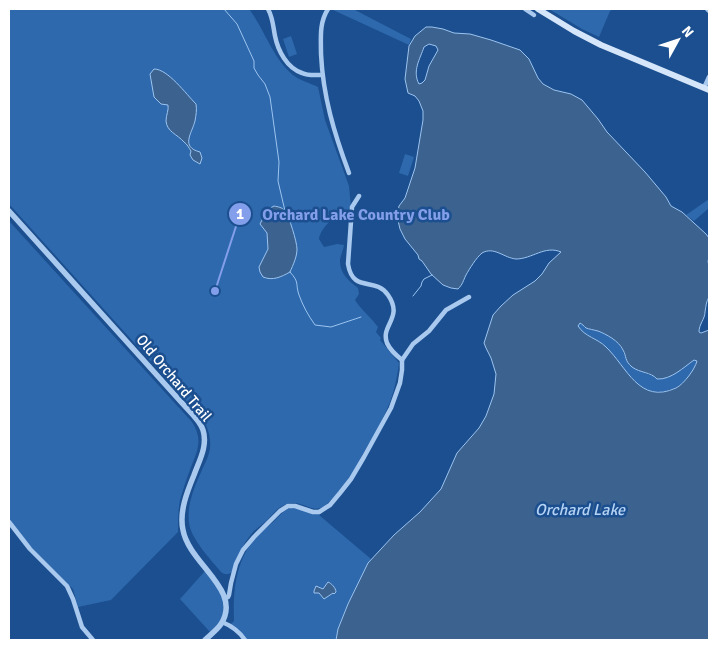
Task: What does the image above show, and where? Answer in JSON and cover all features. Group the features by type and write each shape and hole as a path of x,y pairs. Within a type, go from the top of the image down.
{"main road":[{"path":"536,12 601,45 706,89"}],"street":[{"path":"268,9 272,18 279,50 289,64 302,73 322,75"},
{"path":"328,9 324,15 321,30 322,75 334,130 349,173"},
{"path":"525,9 536,12"},
{"path":"706,89 709,77"},
{"path":"359,196 352,207 349,272 356,281 379,288 387,294 394,307 394,312 386,333 386,341 389,347 402,360"},
{"name":"Old Orchard Trail","path":"9,211 182,403 203,429 204,448 188,489 182,515 182,529 190,550 219,586 225,598"},
{"path":"205,640 222,622 226,608 225,598 229,595 236,564 243,550 254,536 280,511 288,506 319,512 330,505 350,480 392,408 400,383 402,360 413,344 429,331 446,310 469,297"},
{"path":"9,522 30,549 67,586 82,627 93,640"},
{"path":"219,586 231,583"},
{"path":"222,622 234,628 245,640"}],"shaded area":[{"path":"9,9 249,9 274,52 286,68 295,77 318,87 325,120 349,186 351,207 330,221 319,239 324,247 337,244 344,245 340,266 348,280 358,288 359,294 355,300 378,327 376,332 381,338 380,340 399,363 395,385 388,407 373,437 351,475 336,496 317,509 295,503 287,504 275,511 246,541 232,572 229,574 221,572 208,557 190,528 189,506 191,498 210,448 209,433 203,419 9,204"},
{"path":"331,9 353,9 411,39 409,45"},
{"path":"549,9 613,9 610,11 599,37"},
{"path":"291,36 297,54 289,57 283,39"},
{"path":"405,154 414,157 408,176 399,173"},
{"path":"709,199 709,208 694,221 686,215"},
{"path":"9,221 192,422 198,435 197,451 180,500 178,532 111,600 78,607 73,589 29,545 9,519"},
{"path":"580,323 588,329 599,331 611,337 638,370 649,375 665,378 694,360 697,361 696,365 688,378 680,385 659,392 649,390 632,378 603,344 580,329 578,326"},
{"path":"290,508 321,513 319,515 371,559 345,611 336,640 246,640 231,624 234,621 236,580 246,551 259,534"},
{"path":"205,571 223,594 224,619 210,632 180,599"}],"water":[{"name":"Orchard Lake","path":"426,27 432,27 454,33 470,34 520,50 529,59 543,84 582,100 607,132 666,197 671,206 682,212 709,238 709,297 699,332 709,330 709,640 336,640 338,629 348,604 368,563 441,489 457,453 479,428 486,416 494,394 496,374 484,343 493,315 513,295 535,281 549,263 561,252 549,250 516,259 486,251 475,260 458,289 443,285 431,274 405,239 397,216 399,206 405,198 415,168 423,120 423,111 419,101 415,96 408,93 405,79 409,46 415,36","holes":["429,44 436,46 438,50 429,66 425,80 419,84 416,74 417,65 424,47","580,323 586,328 598,331 612,338 621,347 629,365 657,379 672,375 694,360 697,361 689,376 679,386 663,392 652,392 643,388 635,381 606,347 581,330 578,326"]},
{"path":"154,69 171,77 196,104 195,121 189,143 190,147 200,152 202,158 200,164 193,160 190,155 191,151 186,144 168,128 166,121 168,105 161,104 154,97 150,74"},
{"path":"274,206 280,207 287,214 297,249 296,258 290,272 270,279 263,277 259,267 268,249 267,233 260,224 267,210"},
{"path":"328,582 335,589 336,592 334,594 324,599 319,593 314,593 316,586 323,589"}],"waterway":[{"path":"224,9 237,24 254,61 254,68 265,84 270,97 279,162 278,181 285,211"},
{"path":"290,272 296,281 304,307 315,325 331,327 361,317"},
{"path":"413,296 424,279 432,275"}],"place":[{"name":"Orchard Lake Country Club","path":"215,291"}]}
